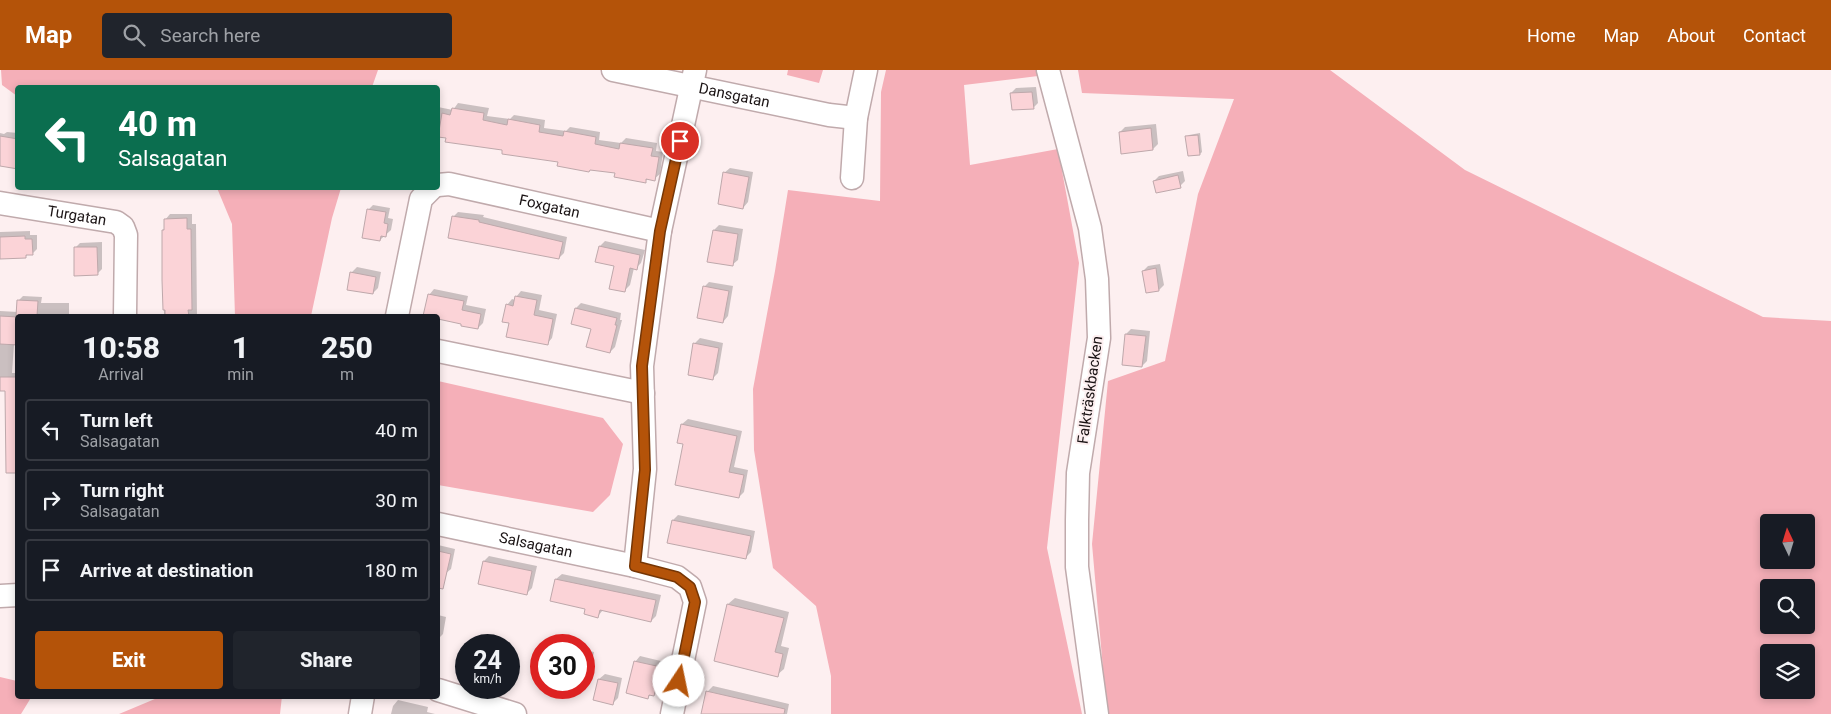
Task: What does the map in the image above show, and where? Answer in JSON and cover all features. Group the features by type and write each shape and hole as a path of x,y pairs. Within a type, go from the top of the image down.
{"street":[{"name":"Dansgatan","path":"613,70 694,78 829,115 856,118"},
{"path":"852,178 856,118 866,70"},
{"name":"Falkträskbacken","path":"1048,70 1090,228 1097,279 1099,338 1078,473 1077,567 1097,714"},
{"path":"635,566 645,470 642,366 660,231 694,78"},
{"name":"Foxgatan","path":"440,185 449,184 660,231"},
{"path":"397,314 421,199 430,190"},
{"name":"Turgatan","path":"0,203 116,222 123,227 126,235 125,314"},
{"path":"440,351 644,392"},
{"name":"Salsagatan","path":"440,524 635,566 677,577 690,587 695,602 672,714"},
{"path":"0,596 15,595"},
{"path":"440,691 515,714"},
{"path":"360,714 363,699"}],"shaded area":[{"path":"1,70 378,70 373,85 15,85 15,95 2,85"},
{"path":"788,70 823,70 819,83 787,75"},
{"path":"886,70 1037,70 1038,76 964,85 970,165 1058,149 1079,263 1047,548 1082,714 831,714 831,676 816,606 773,568 754,450 753,389 788,190 880,201 881,92"},
{"path":"1078,70 1330,70 1465,170 1763,317 1831,321 1831,714 1107,714 1092,544 1108,381 1165,361 1198,194 1234,99 1082,93"},
{"path":"218,190 340,190 332,218 311,314 235,314 232,224"},
{"path":"440,381 603,418 623,444 610,495 593,512 440,485"},
{"path":"0,677 15,681 15,699 30,699 21,714 0,714"},
{"path":"155,699 282,699 280,714 119,714"}],"building":[{"path":"1032,92 1034,109 1012,110 1010,93"},
{"path":"452,108 484,113 483,120 507,125 508,119 540,125 539,132 563,136 564,131 596,137 595,144 619,149 620,143 653,148 651,156 659,157 655,181 646,179 646,183 614,177 615,173 590,170 589,172 557,166 558,162 502,154 502,150 445,142 446,138 440,137 442,113 450,115"},
{"path":"1151,128 1153,150 1121,154 1119,132"},
{"path":"1198,135 1200,155 1188,156 1185,136"},
{"path":"0,136 15,138 15,168 0,166"},
{"path":"723,172 749,177 743,209 718,204"},
{"path":"1178,175 1181,188 1156,193 1153,181"},
{"path":"367,209 386,212 384,223 388,224 386,237 381,236 380,241 362,238"},
{"path":"452,216 479,220 479,222 563,242 559,259 448,238"},
{"path":"187,218 187,229 191,229 192,310 188,310 189,314 165,314 165,310 163,310 162,230 164,230 164,219"},
{"path":"713,230 738,234 733,266 707,262"},
{"path":"25,236 25,239 32,239 33,255 26,255 26,258 0,259 0,237"},
{"path":"599,246 640,255 637,270 630,268 625,292 609,289 614,266 595,262"},
{"path":"74,247 97,247 98,275 74,276"},
{"path":"1156,268 1159,291 1146,293 1142,271"},
{"path":"350,272 376,277 373,294 347,290"},
{"path":"703,286 729,291 723,323 697,318"},
{"path":"428,294 464,301 462,310 481,314 478,329 440,319 440,314 423,314"},
{"path":"515,296 537,300 534,315 553,319 548,345 506,337 509,323 502,322 506,304 513,306"},
{"path":"17,300 38,301 37,314 16,314"},
{"path":"575,308 617,318 610,353 586,347 591,329 571,324"},
{"path":"0,316 15,317 15,345 0,344"},
{"path":"1125,334 1146,336 1142,367 1122,365"},
{"path":"693,343 719,348 713,380 688,375"},
{"path":"0,377 15,377 15,473 6,473 5,391 0,391"},
{"path":"681,424 737,436 729,472 744,475 739,498 675,485 683,444 677,443"},
{"path":"672,520 751,536 746,559 667,543"},
{"path":"440,551 451,554 443,589 440,588"},
{"path":"483,561 532,571 527,595 478,584"},
{"path":"555,579 656,600 651,622 600,610 598,618 584,614 585,609 550,601"},
{"path":"727,604 784,618 775,652 783,654 778,677 714,661"},
{"path":"634,661 661,667 654,696 649,695 648,699 626,693"},
{"path":"598,679 618,683 613,705 593,700 595,699"},
{"path":"706,691 785,709 784,714 701,714"}],"route":[{"path":"679,681 695,602 690,587 677,577 635,566 645,470 642,366 660,231 680,141"}]}
